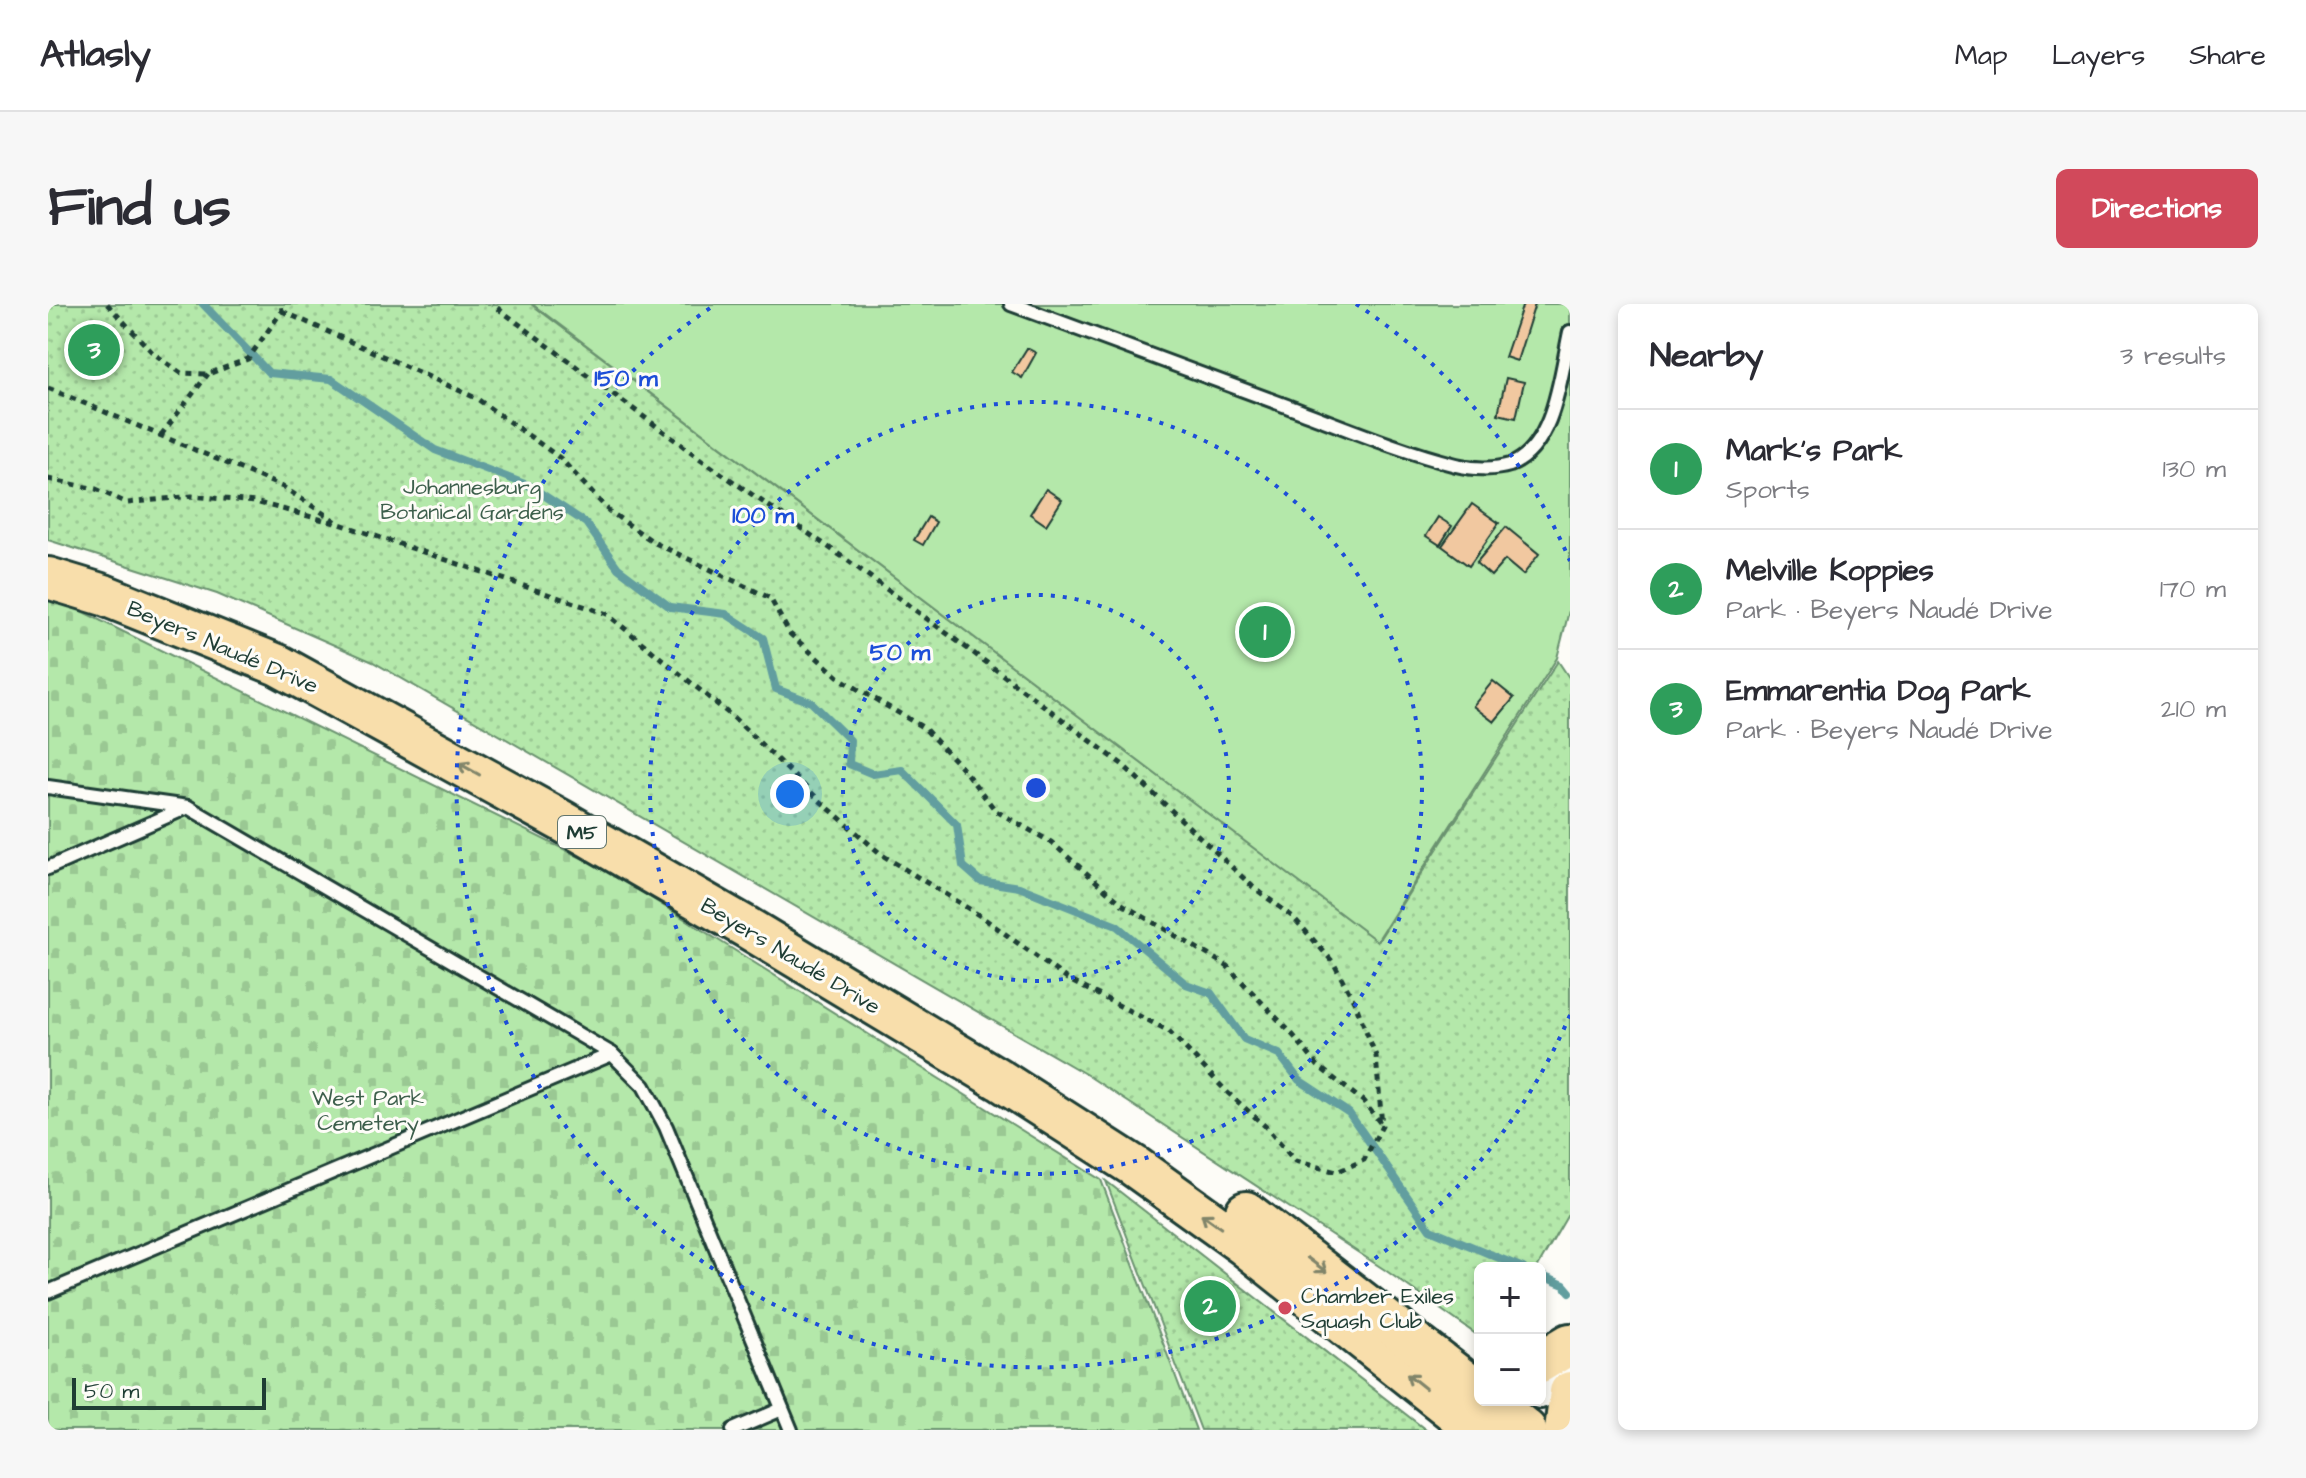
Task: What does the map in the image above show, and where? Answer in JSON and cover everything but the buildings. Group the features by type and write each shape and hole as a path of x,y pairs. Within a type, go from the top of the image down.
{"main road":[{"name":"Beyers Naudé Drive","path":"48,554 162,588 311,652 644,839 878,975 1162,1154 1462,1370"},
{"name":"Beyers Naudé Drive","path":"48,578 104,595 278,665 562,821 746,927 1013,1088 1134,1166 1244,1245 1512,1414"},
{"path":"1546,1358 1570,1344"},
{"path":"1565,1430 1570,1392"}],"street":[{"path":"1512,1414 1570,1356"}],"lane":[{"path":"1011,304 1458,466 1488,469 1511,464 1530,451 1544,432 1570,332"},
{"path":"48,787 188,807 612,1054 644,1086 666,1127 791,1430"},
{"path":"48,868 188,807"},
{"path":"48,1292 612,1054"},
{"path":"733,1430 782,1409"}],"path":[{"path":"107,304 153,353 181,373 208,374 248,359 282,308 476,398 560,458 609,511 655,543 770,598 790,634 841,679 924,728 962,768 996,811 1051,842 1122,904 1227,966 1318,1066 1363,1101 1382,1126"},
{"path":"48,479 96,489 127,503 192,496 255,502 340,524 607,614 734,718 882,855 982,917 1067,979 1169,1031 1228,1093 1265,1126 1295,1161 1337,1172 1364,1160 1382,1126 1376,1056 1355,1003 1333,962 1293,917 1253,887 1123,765 971,650 702,460 492,304"},
{"path":"161,435 208,374"},
{"path":"48,388 283,487 340,524"}],"green space":[{"name":"Johannesburg Botanical Gardens","path":"48,304 531,304 1378,941 1558,661 1570,679 1570,1211 1540,1262 1474,1262 1474,1333 1385,1270 1087,1075 373,662 217,594 48,540"},
{"path":"532,304 1570,304 1570,607 1557,658 1377,941"},
{"name":"West Park Cemetery","path":"48,599 59,600 608,871 1101,1180 1196,1430 48,1430"},
{"path":"1106,1181 1426,1430 1201,1430"}],"waterway":[{"path":"203,304 269,373 331,379 435,450 530,486 586,523 618,568 670,607 726,614 763,638 776,689 811,702 850,740 849,764 873,774 902,770 957,825 963,866 980,881 1019,887 1117,926 1186,984 1211,993 1244,1039 1279,1054 1299,1080 1349,1113 1430,1229 1509,1262"},
{"path":"1546,1278 1564,1285 1570,1292"}],"place":[{"name":"Emmarentia Dog Park","path":"94,350"},
{"name":"Mark's Park","path":"1265,632"},
{"name":"Melville Koppies","path":"1210,1306"},
{"name":"Chamber Exiles Squash Club","path":"1285,1308"}]}
